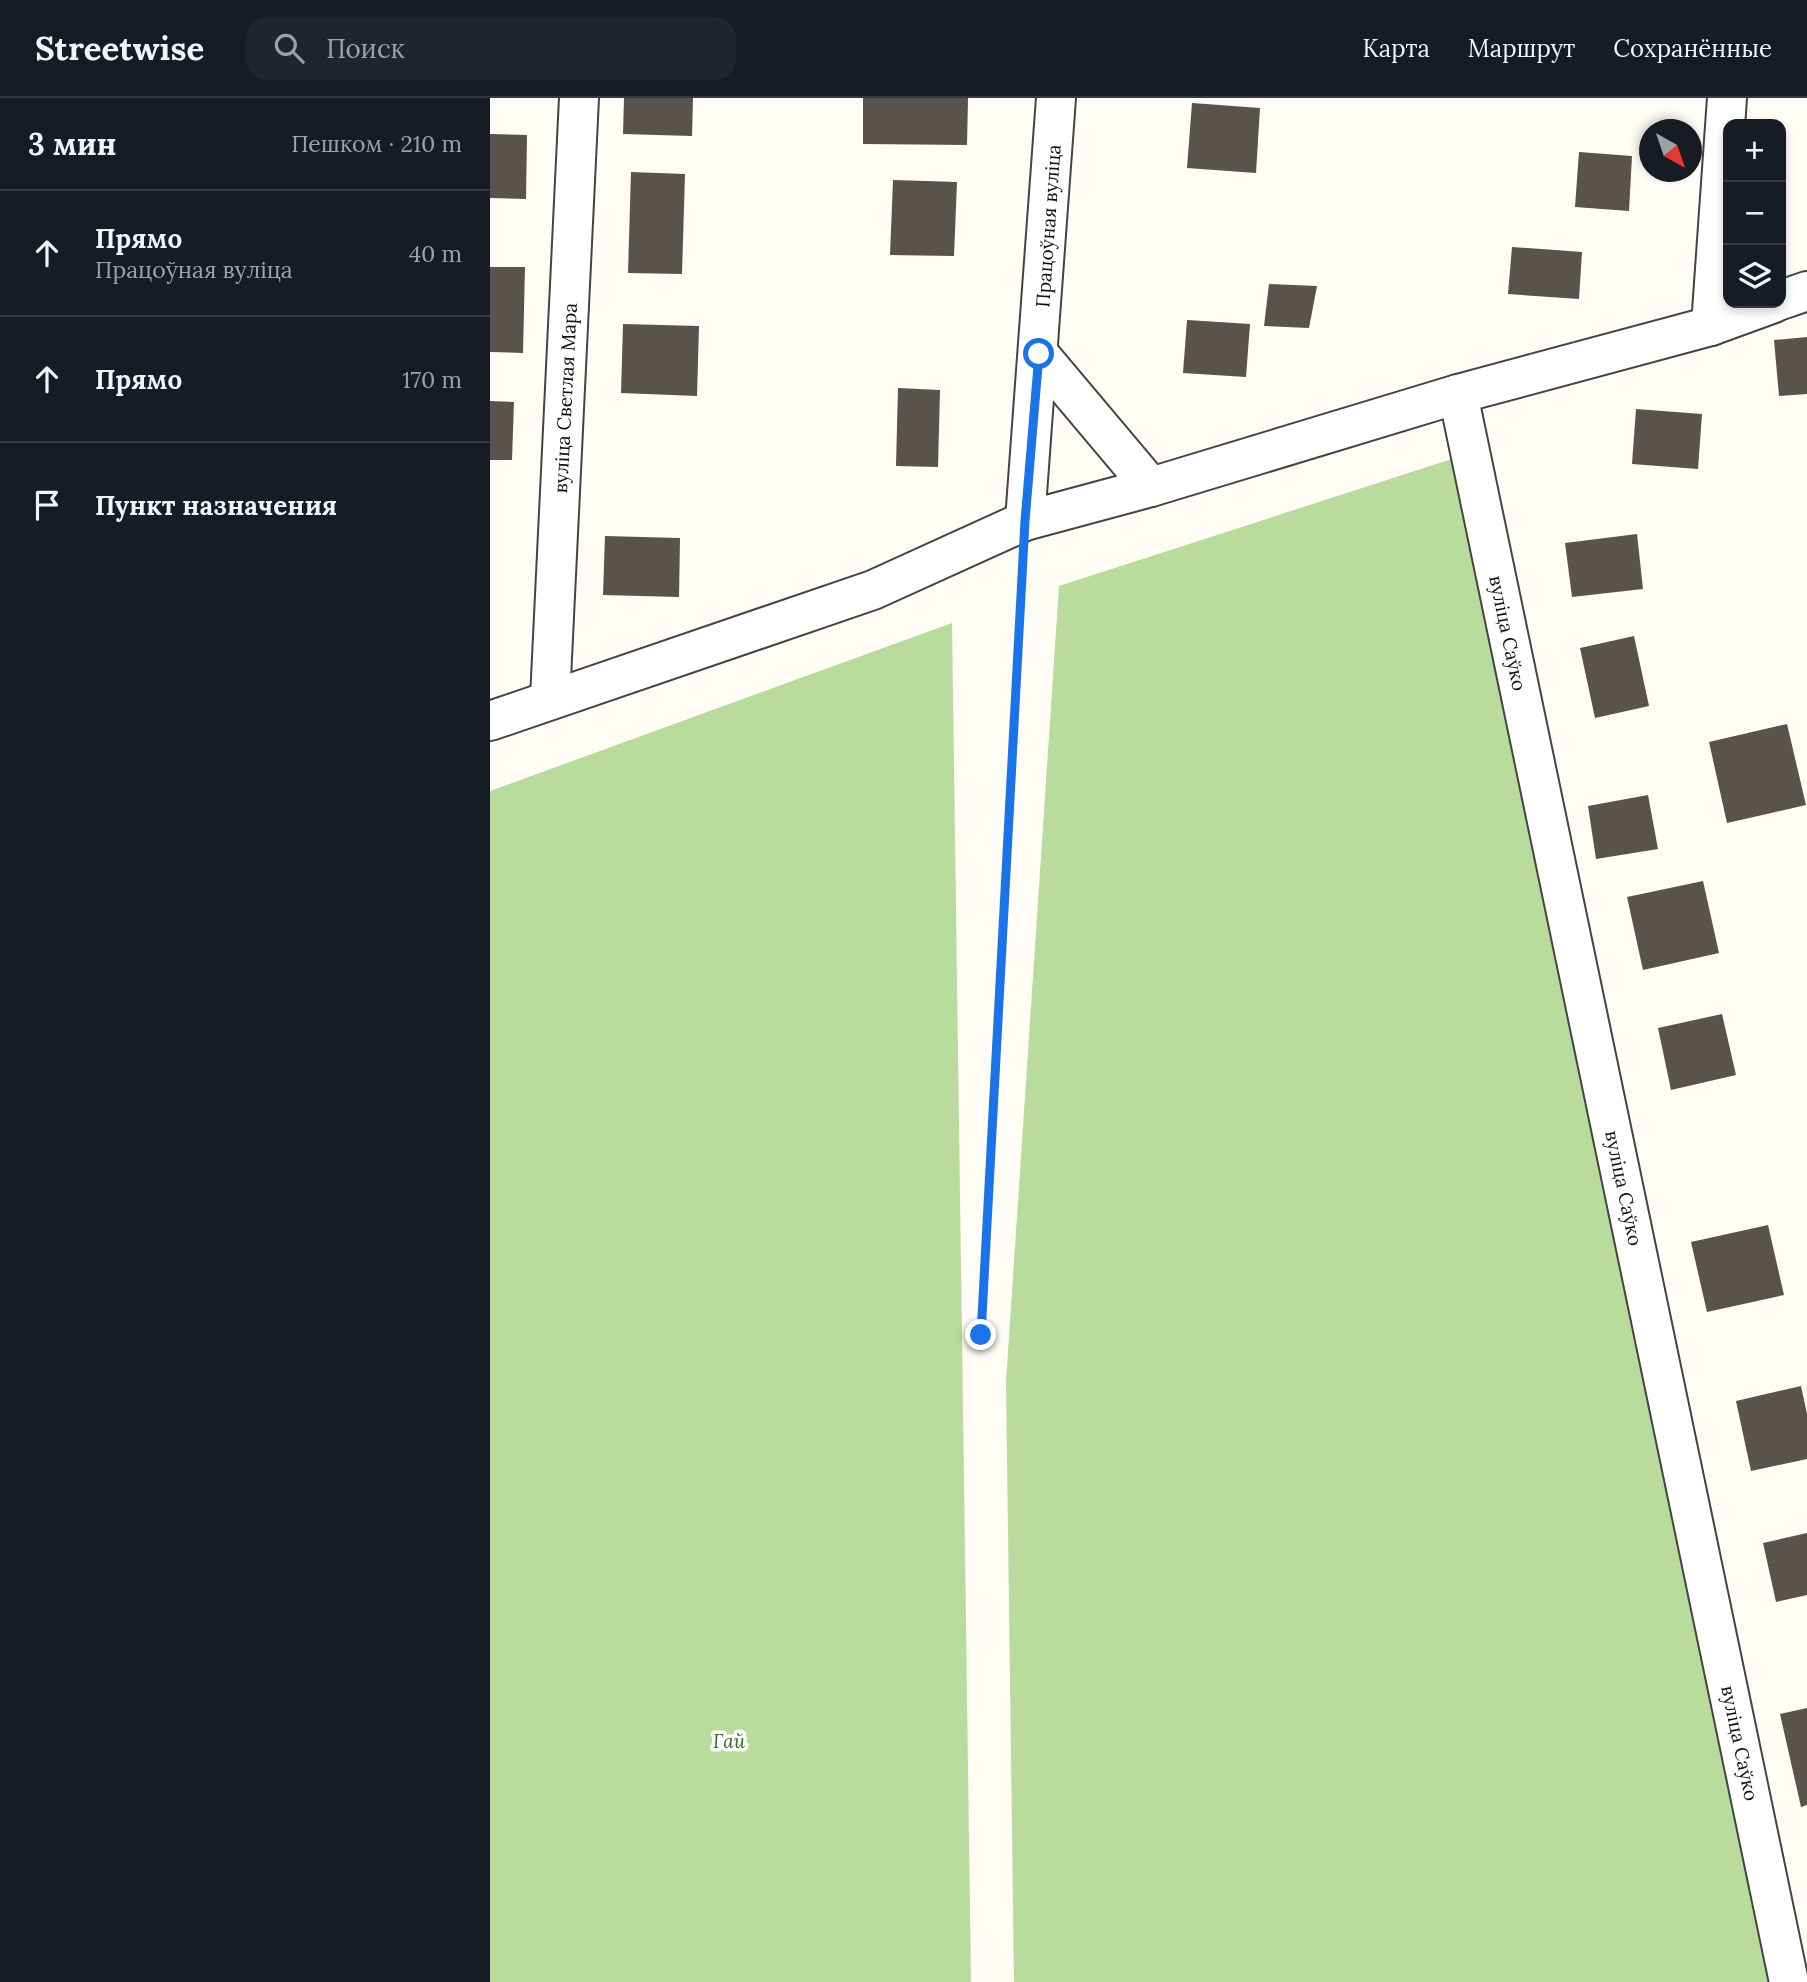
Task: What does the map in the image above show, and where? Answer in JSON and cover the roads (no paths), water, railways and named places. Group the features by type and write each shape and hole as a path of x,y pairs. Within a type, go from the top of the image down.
{"street":[{"name":"вуліца Светлая Мара","path":"550,699 579,98"},
{"name":"Працоўная вуліца","path":"1025,521 1056,98"},
{"path":"1711,326 1727,98"},
{"path":"1786,298 1807,291"},
{"path":"490,721 873,590 1025,521 1151,487 1458,394 1711,326 1760,308"},
{"path":"1039,354 1151,487"},
{"name":"вуліца Саўко","path":"1458,394 1790,1982"}],"park label":[{"name":"Гай","path":"729,1741"}]}
